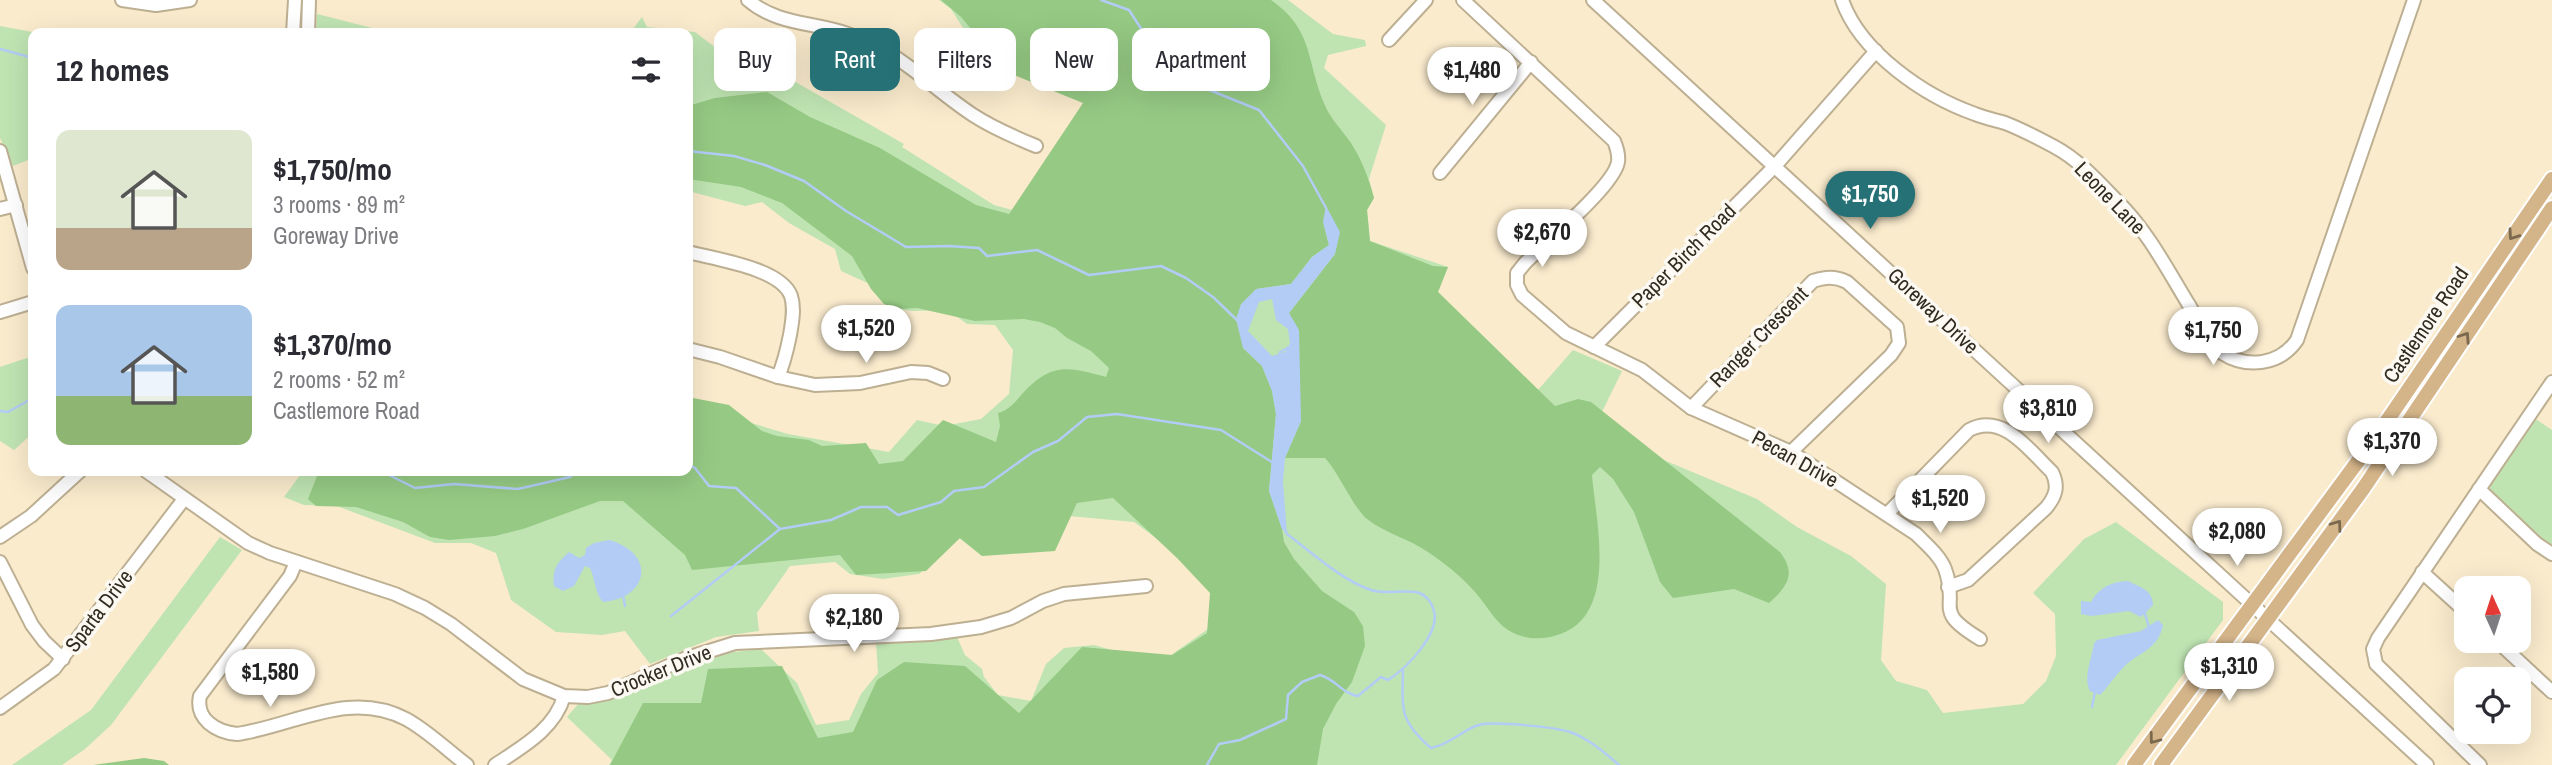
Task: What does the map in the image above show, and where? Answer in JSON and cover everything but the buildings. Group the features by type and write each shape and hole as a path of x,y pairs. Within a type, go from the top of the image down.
{"main road":[{"name":"Castlemore Road","path":"2134,765 2378,434 2552,179"},
{"name":"Castlemore Road","path":"2161,765 2363,489 2552,208"}],"street":[{"path":"122,0 156,5 190,0"},
{"path":"293,28 295,0"},
{"path":"309,0 309,28"},
{"path":"748,0 776,17 830,28 872,43 899,57 973,115 1035,146"},
{"path":"1389,40 1426,0"},
{"path":"1440,173 1531,62 1463,0"},
{"name":"Goreway Drive","path":"1593,0 2427,765"},
{"name":"Leone Lane","path":"1842,0 1849,19 1876,51 1912,82 1975,114 2008,124 2056,147 2086,170 2128,211 2221,352 2242,361 2259,363 2284,354 2297,340 2414,0"},
{"name":"Paper Birch Road","path":"1594,347 1775,166 1876,51"},
{"name":"Pecan Drive","path":"1531,62 1614,141 1618,152 1615,170 1605,186 1517,273 1517,285 1522,295 1566,333 1642,370 1690,408 1791,452 1916,534 1933,551 1945,569 1949,611 1954,622 1980,639"},
{"path":"0,152 28,249"},
{"path":"0,209 16,205"},
{"path":"693,253 769,275 784,284 791,295 792,322 785,362 778,377"},
{"name":"Ranger Crescent","path":"1690,408 1813,281 1825,277 1847,282 1897,327 1899,343 1891,355 1791,452"},
{"path":"0,312 28,304"},
{"path":"693,350 778,377 815,385 860,383 911,372 928,373 943,379"},
{"path":"2480,765 2374,660 2374,644 2552,382"},
{"path":"1887,514 1977,425 1992,423 2004,428 2052,472 2056,491 2053,501 1968,580 1948,587"},
{"path":"0,537 37,511 75,476"},
{"name":"Crocker Drive","path":"153,476 248,543 296,562 376,587 425,608 451,624 523,679 564,696 588,697 608,693 684,659 735,643 931,635 981,627 1011,618 1043,601 1064,594 1146,586"},
{"path":"2479,489 2537,544 2552,554"},
{"name":"Sparta Drive","path":"0,708 46,676 63,659 184,499"},
{"path":"0,562 32,625 63,659"},
{"path":"296,562 290,576 200,696 201,716 222,731 237,734 338,708 375,708 398,715 416,725 467,765"},
{"path":"2423,572 2454,601"},
{"path":"2511,653 2552,692"},
{"path":"495,765 534,739 555,717 564,696"}],"green space":[{"path":"939,0 1288,0 1333,34 1365,40 1366,46 1328,55 1324,68 1386,125 1369,179 1374,198 1367,210 1370,241 1448,267 1438,292 1538,390 1573,350 1622,371 1602,412 1647,453 1757,499 1797,527 1851,556 1886,584 1881,660 1896,681 1927,690 1943,713 2023,704 2046,681 2056,656 2055,614 2033,593 2084,539 2116,522 2223,602 2223,620 2116,765 609,765 612,760 567,717 579,703 611,698 666,673 726,653 761,649 797,683 816,725 849,720 861,694 878,673 876,642 957,637 965,655 982,669 984,677 998,695 1031,701 1046,664 1064,648 1094,645 1136,657 1164,660 1222,619 1212,579 1134,522 1069,516 982,556 959,538 919,574 883,579 850,574 835,562 790,566 757,613 759,631 716,637 650,664 625,631 602,635 556,632 511,600 496,553 471,543 435,543 337,506 304,505 284,497 299,476 693,476 693,406 788,434 889,452 917,420 944,426 981,419 1009,394 1013,350 995,325 967,324 948,310 912,311 890,308 874,286 841,271 835,249 789,223 762,202 745,206 693,192 693,32 714,46 714,91 796,91 796,82 904,144 902,147 994,205 1016,211 1089,105 1054,91 1118,91 1118,28 1030,28 1030,81 1016,75 1016,28 963,28 951,9"},
{"path":"941,0 1271,0 1285,11 1302,34 1326,108 1351,143 1365,170 1374,198 1367,210 1370,241 1433,266 1448,267 1438,292 1555,406 1578,399 1591,402 1780,552 1788,567 1785,586 1769,603 1734,589 1673,598 1660,582 1634,512 1613,479 1600,467 1592,475 1599,568 1596,591 1588,611 1575,626 1554,636 1525,637 1502,626 1478,595 1440,560 1367,519 1325,458 1285,458 1301,421 1289,313 1335,254 1323,222 1329,245 1312,257 1291,284 1256,289 1243,348 1262,366 1272,391 1276,414 1269,491 1284,542 1294,559 1322,591 1354,612 1363,626 1365,646 1352,682 1323,729 1317,765 610,765 643,703 701,703 708,669 782,666 818,738 853,732 877,680 904,662 965,666 1019,713 1082,647 1172,655 1207,633 1210,593 1113,498 1077,503 1055,551 982,556 960,538 926,571 856,575 840,555 692,570 685,555 623,501 600,501 523,529 495,536 449,540 430,537 403,522 356,507 316,506 308,499 317,476 693,476 693,398 729,405 762,431 777,436 809,440 822,446 866,443 879,464 903,461 943,420 996,442 1000,426 998,413 1012,405 1033,383 1052,372 1071,369 1106,377 1109,368 1091,351 1055,328 1040,322 1024,319 975,321 917,308 896,309 884,304 871,289 852,256 782,203 741,187 693,180 693,105 715,98 767,92 810,117 880,148 976,205 1009,214 1083,103 1054,91 1118,91 1118,28 1030,28 1030,81 1016,76 1016,28 970,28"},
{"path":"317,14 372,28 316,28"},
{"path":"642,17 647,27 657,28 634,28"},
{"path":"0,26 28,31 28,160 13,166 0,138"},
{"path":"28,358 28,437 14,450 0,441 0,367"},
{"path":"2534,418 2552,430 2552,548 2490,490 2491,483"},
{"path":"220,537 242,550 111,725 85,749 62,765 12,765 91,710"},
{"path":"144,758 164,761 169,765 93,765"}],"water":[{"path":"1326,206 1340,232 1335,254 1289,313 1299,330 1301,421 1285,458 1283,482 1287,534 1282,529 1269,491 1276,414 1272,391 1262,366 1243,348 1236,319 1241,304 1256,289 1291,284 1312,257 1329,245 1323,222","holes":["1272,299 1276,320 1288,329 1290,343 1285,352 1272,356 1248,331 1259,302"]},
{"path":"609,540 624,546 640,564 638,584 630,592 619,599 603,602 590,568 585,566 574,586 563,591 554,586 556,567 569,552 579,558 585,555 586,548 594,543"},
{"path":"2128,581 2151,596 2153,605 2141,617 2129,611 2092,616 2081,614 2081,601 2091,602 2106,586"},
{"path":"2158,620 2163,625 2152,646 2128,663 2100,695 2090,691 2088,673 2094,643 2097,640 2141,631"}],"waterway":[{"path":"1101,0 1129,10 1162,61 1197,85 1259,110 1303,166 1326,208"},
{"path":"0,49 28,57"},
{"path":"693,152 734,156 804,181 846,211 906,247 979,248 987,256 1037,250 1089,275 1161,266 1186,278 1213,297 1238,321"},
{"path":"1279,357 1280,352 1289,347"},
{"path":"0,411 8,412 28,401"},
{"path":"671,616 780,529 831,520 861,507 887,507 898,515 941,502 954,491 984,487 1033,452 1058,441 1087,417 1117,414 1221,430 1275,464"},
{"path":"693,467 709,486 736,488 780,529"},
{"path":"391,476 415,488 454,484 518,489 571,476"},
{"path":"1207,765 1219,744 1240,740 1286,719 1288,695 1302,682 1320,675 1358,696 1381,677 1388,680 1413,658 1433,627 1433,608 1424,595 1413,592 1383,592 1360,586 1328,565 1286,531"},
{"path":"623,595 625,606"},
{"path":"2144,611 2149,627"},
{"path":"1403,671 1405,714 1413,730 1431,748 1479,725 1524,725 1570,732 1596,746 1619,765"},
{"path":"2092,707 2095,692"}]}
